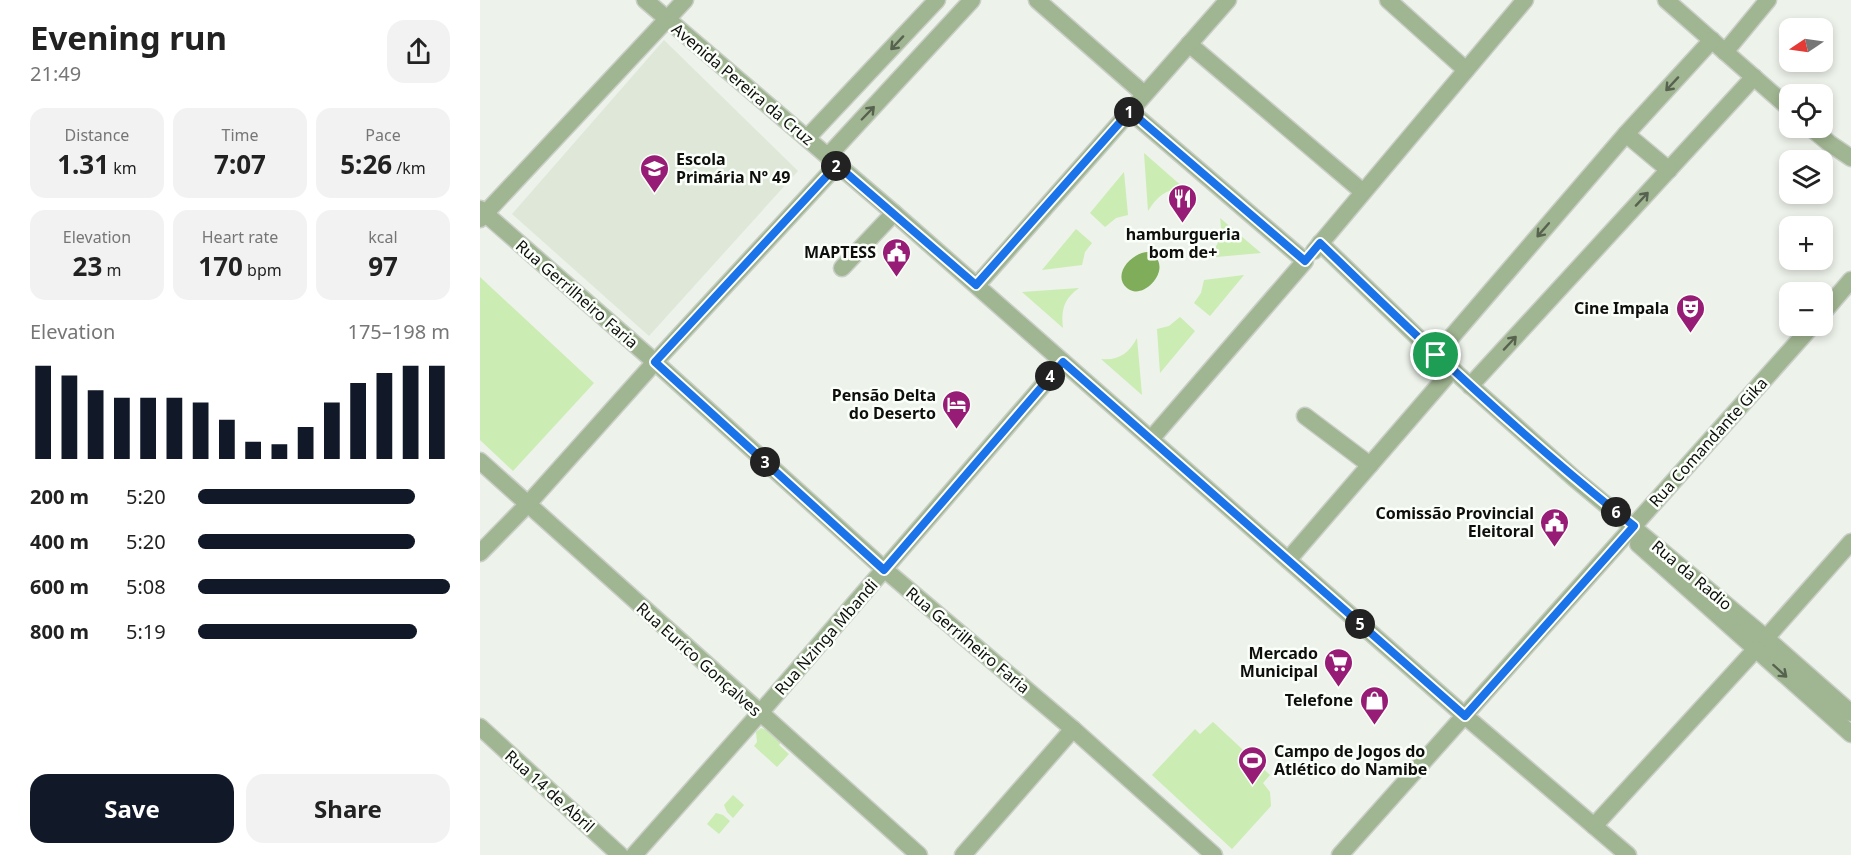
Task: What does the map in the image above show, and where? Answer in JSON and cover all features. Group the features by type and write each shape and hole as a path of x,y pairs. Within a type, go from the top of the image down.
{"street":[{"name":"Avenida Pereira da Cruz","path":"645,0 808,137 1465,716 1628,855"},
{"path":"482,214 685,0"},
{"path":"808,137 937,0"},
{"path":"480,553 655,362 972,0"},
{"path":"1037,0 1144,94"},
{"path":"976,285 1228,0"},
{"path":"1388,0 1466,70"},
{"path":"1151,439 1525,0"},
{"path":"1666,0 1779,99"},
{"path":"1725,52 1768,0"},
{"path":"1436,355 1626,134 1712,40"},
{"path":"1189,44 1363,192"},
{"path":"1470,386 1754,77"},
{"path":"1130,111 1305,261"},
{"path":"1626,134 1669,170"},
{"path":"1823,138 1851,158"},
{"path":"1829,143 1851,170"},
{"path":"842,268 894,213"},
{"name":"Rua Gerrilheiro Faria","path":"482,214 655,362 884,570 1073,729 1214,855"},
{"name":"Rua da Radio","path":"1320,243 1452,370 1630,530 1761,643 1851,713"},
{"path":"1833,302 1848,285"},
{"name":"Rua Comandante Gika","path":"1340,855 1803,336"},
{"name":"Rua Nzinga Mbandi","path":"634,855 760,713 1063,362"},
{"path":"1288,560 1452,370"},
{"path":"1305,416 1370,465"},
{"name":"Rua Eurico Gonçalves","path":"480,461 526,505 919,855"},
{"path":"1594,826 1851,542"},
{"name":"Rua da Radio","path":"1761,643 1851,734"},
{"name":"Rua 14 de Abril","path":"480,727 621,855"},
{"path":"963,855 1073,729"}],"shaded area":[{"name":"Escola Primária Nº 49","path":"664,40 798,171 649,336 512,214"},
{"path":"1144,153 1185,189 1168,191 1155,201 1148,211"},
{"path":"1124,172 1128,215 1116,218 1105,227 1090,213"},
{"path":"1220,218 1261,253 1205,258 1214,250 1219,241"},
{"path":"1076,229 1092,243 1085,252 1082,265 1042,270"},
{"path":"1148,252 1156,258 1159,265 1159,273 1155,280 1142,290 1134,291 1127,288 1121,276 1123,270 1136,256"},
{"path":"1244,275 1210,316 1194,303 1201,293 1204,280"},
{"path":"480,277 594,383 513,471 480,440"},
{"path":"1079,288 1070,296 1065,305 1063,328 1022,292"},
{"path":"1180,317 1195,331 1160,373 1157,329 1169,326"},
{"path":"1137,338 1142,395 1101,359 1113,359 1123,355"},
{"path":"1213,722 1270,775 1263,783 1270,792 1271,806 1232,849 1152,775 1195,729 1200,734"},
{"path":"761,728 767,730 781,742 779,745 789,754 777,767 754,746 757,742 756,732"},
{"path":"733,795 744,805 733,818 724,805"},
{"path":"716,813 730,821 719,834 707,824"}],"place":[{"name":"Escola Primária Nº 49","path":"655,194"},
{"name":"hamburgueria bom de+","path":"1183,224"},
{"name":"MAPTESS","path":"897,278"},
{"name":"Cine Impala","path":"1690,334"},
{"name":"Pensão Delta do Deserto","path":"957,430"},
{"name":"Comissão Provincial Eleitoral","path":"1555,548"},
{"name":"Mercado Municipal","path":"1339,688"},
{"name":"Telefone","path":"1374,726"},
{"name":"Campo de Jogos do Atlético do Namibe","path":"1253,786"}],"route":[{"path":"1130,111 1305,261 1320,243 1436,355 1575,479 1634,526 1465,716 1063,362 884,570 655,362 837,165 976,285 1130,111"}]}
